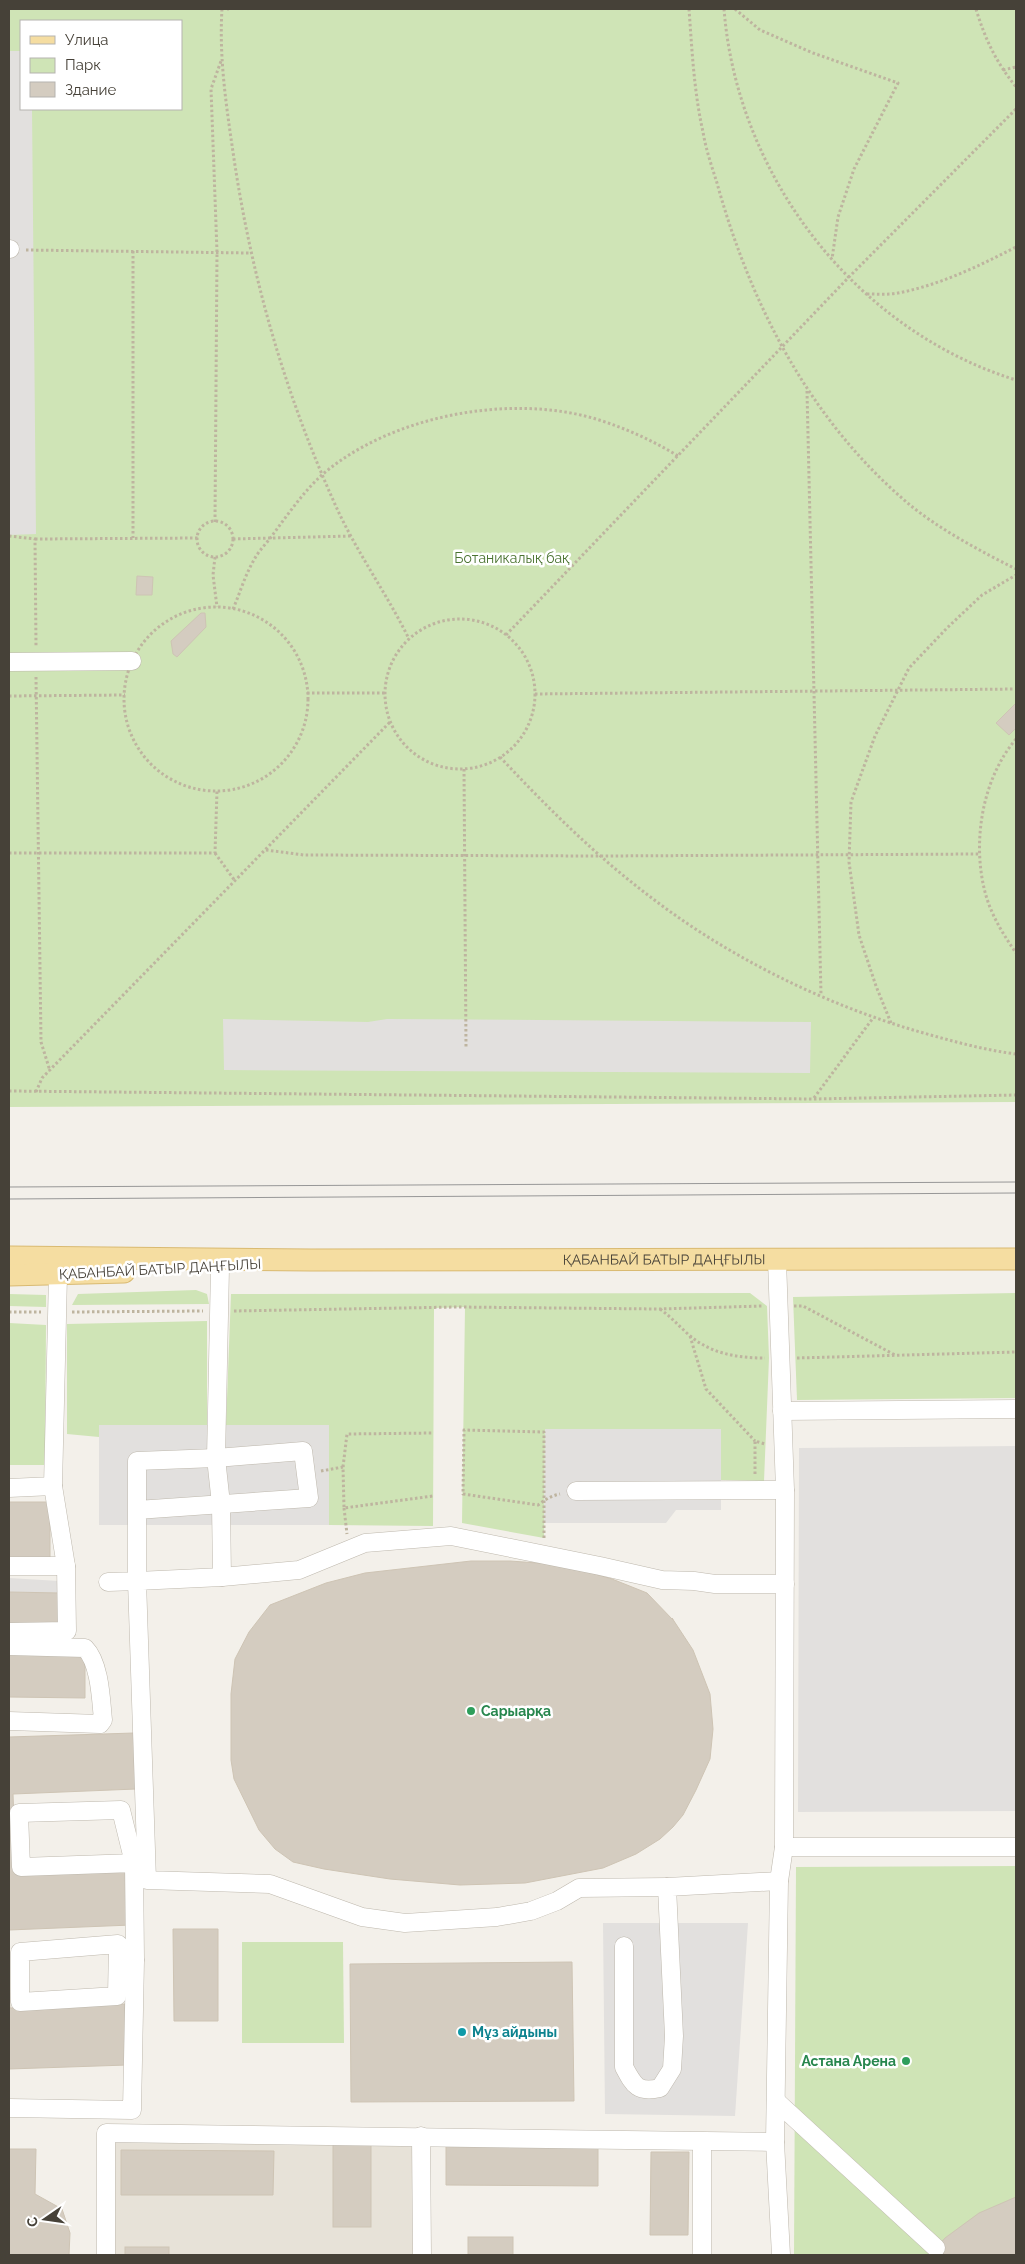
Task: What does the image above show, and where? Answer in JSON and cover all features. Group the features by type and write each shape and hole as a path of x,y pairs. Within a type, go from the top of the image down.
{"main road":[{"name":"ҚАБАНБАЙ БАТЫР ДАҢҒЫЛЫ","path":"9,1257 312,1260 1016,1259"},
{"name":"ҚАБАНБАЙ БАТЫР ДАҢҒЫЛЫ","path":"9,1275 58,1275 220,1268 312,1260"}],"lane":[{"path":"9,662 132,661"},
{"path":"777,1260 785,1490 784,1847 779,1881 775,2142 781,2255"},
{"path":"220,1268 216,1458 221,1504 222,1577"},
{"path":"9,1632 67,1631 66,1566 53,1486 58,1275"},
{"path":"782,1411 1016,1409"},
{"path":"137,1510 309,1498 303,1451 216,1458 137,1461 137,1510 137,1581 147,1880 270,1884 362,1917 405,1923 448,1922 506,1916 531,1911 579,1888 667,1888 779,1881"},
{"path":"9,1488 53,1486"},
{"path":"576,1491 785,1490"},
{"path":"108,1582 222,1577 299,1570 365,1543 451,1536 662,1580 715,1584 785,1584"},
{"path":"9,1566 66,1566"},
{"path":"9,1646 85,1648 90,1653 97,1674 103,1720 100,1724 9,1721"},
{"path":"9,2108 132,2110 136,1960 134,1863 122,1810 19,1813 21,1867 134,1863"},
{"path":"784,1847 1016,1847"},
{"path":"624,1946 624,2068 633,2084 647,2091 660,2088 672,2069 674,2036 667,1888"},
{"path":"118,1944 117,1996 20,2002 20,1952 118,1944 136,1960"},
{"path":"776,2101 936,2248"},
{"path":"106,2255 106,2133 775,2142"},
{"path":"422,2136 422,2255"},
{"path":"702,2142 702,2255"}],"path":[{"path":"222,9 223,82 250,253 261,299 308,442 322,475 352,536 409,639"},
{"path":"689,9 692,50 705,142 731,235 781,349 807,390 851,447 910,505 982,552 1016,569"},
{"path":"724,9 726,33 737,88 756,140 780,190 811,236 848,278 885,310 925,338 968,361 1016,380"},
{"path":"734,9 760,30 813,53 898,83 854,169 838,217 832,260"},
{"path":"976,9 986,41 1016,86"},
{"path":"215,522 216,252 211,90 222,58"},
{"path":"1004,70 1016,67"},
{"path":"506,635 848,278 1016,109"},
{"path":"867,294 896,294 929,284 975,268 1016,246"},
{"path":"9,249 250,253"},
{"path":"133,251 133,538"},
{"path":"807,390 821,996"},
{"path":"232,609 254,560 298,501 322,475 362,446 406,427 500,408 543,410 594,418 643,436 678,456"},
{"path":"220,522 229,529 233,539 229,550 220,556 214,557 203,552 198,538 204,526 220,522"},
{"path":"9,536 35,538 198,538"},
{"path":"233,539 352,536"},
{"path":"35,538 37,853 41,1042 50,1070"},
{"path":"214,557 213,575 218,607"},
{"path":"892,1024 876,986 859,934 849,855 851,802 875,736 896,690 909,668 982,595 1016,575"},
{"path":"218,607 232,609 261,619 284,638 300,664 307,693 307,708 299,738 282,763 258,781 244,787 217,791 184,786 164,775 147,760 131,735 126,720 124,695 127,675 132,661 149,636 167,622 188,612 218,607"},
{"path":"457,619 474,620 491,625 506,635 518,646 532,674 535,694 530,721 523,735 513,747 500,757 480,766 464,769 437,765 417,756 401,740 390,721 385,694 392,664 409,639 423,628 439,622 457,619"},
{"path":"535,694 1016,690"},
{"path":"307,693 385,694"},
{"path":"9,696 124,695"},
{"path":"36,1092 42,1078 390,721"},
{"path":"1016,739 992,779 982,816 980,854 985,892 999,928 1016,953"},
{"path":"500,757 547,807 644,892 698,930 788,981 873,1018 960,1044 1016,1054"},
{"path":"464,769 466,1048"},
{"path":"217,791 215,853 236,881"},
{"path":"266,850 304,855 465,856 980,854"},
{"path":"9,853 215,853"},
{"path":"814,1099 873,1018"},
{"path":"9,1091 814,1099 1016,1095"},
{"path":"9,1312 457,1307 659,1309 803,1306 895,1356 1016,1352"},
{"path":"690,1336 706,1389 755,1441 765,1444"},
{"path":"544,1554 545,1500 544,1432 464,1430 463,1494 538,1505 545,1500 551,1496 576,1491"},
{"path":"348,1550 344,1508 344,1467 347,1434 433,1433"},
{"path":"755,1441 755,1490"},
{"path":"306,1473 344,1467"},
{"path":"344,1508 433,1496"}],"shaded area":[{"path":"9,51 20,51 20,110 32,110 36,534 9,535"},
{"path":"223,1019 368,1022 387,1019 811,1022 810,1073 224,1070"},
{"path":"99,1425 329,1425 329,1525 99,1525"},
{"path":"545,1429 721,1429 721,1510 676,1510 666,1523 544,1523"},
{"path":"1016,1446 1016,1811 798,1812 799,1448"},
{"path":"9,1578 59,1581 60,1593 9,1592"},
{"path":"603,1923 748,1923 735,2116 605,2114"},
{"path":"414,2132 415,2255 106,2255 106,2133"}],"green space":[{"name":"Ботаникалық бақ","path":"9,9 1016,9 1016,1102 9,1107"},
{"path":"196,1290 207,1294 209,1304 72,1305 78,1294"},
{"path":"750,1293 767,1306 769,1358 764,1481 721,1480 720,1429 545,1429 544,1538 462,1523 465,1307 434,1308 433,1526 329,1525 328,1425 226,1425 231,1294"},
{"path":"1016,1293 1016,1398 797,1400 793,1297"},
{"path":"9,1294 46,1295 46,1307 9,1306"},
{"path":"207,1321 207,1425 100,1425 99,1437 67,1434 67,1324"},
{"path":"9,1323 46,1325 45,1465 9,1465"},
{"name":"Астана Арена","path":"1016,1866 1016,2255 794,2255 796,1867"},
{"path":"242,1942 343,1942 344,2043 242,2043"}],"building":[{"path":"137,576 153,577 152,595 136,595"},
{"path":"201,613 205,613 206,627 177,657 173,654 171,641"},
{"path":"1016,703 1016,728 1009,735 996,723"},
{"path":"9,1502 50,1502 50,1562 9,1563"},
{"name":"Сарыарқа","path":"471,1561 510,1561 565,1565 612,1579 647,1593 673,1620 672,1618 693,1650 710,1694 713,1729 710,1759 683,1815 660,1839 636,1854 603,1868 525,1883 460,1885 390,1879 324,1869 293,1862 275,1849 259,1830 234,1779 231,1760 231,1694 235,1659 249,1632 270,1605 326,1583 365,1573"},
{"path":"9,1592 60,1593 60,1628 9,1628"},
{"path":"9,1653 85,1653 85,1698 9,1697"},
{"path":"134,1733 136,1789 13,1794 16,1873 129,1869 131,1925 9,1930 9,1737"},
{"path":"173,1929 218,1929 218,2021 174,2021"},
{"name":"Мұз айдыны","path":"572,1962 574,2101 351,2102 350,1964"},
{"path":"9,1965 10,2008 125,2004 127,2065 9,2069"},
{"path":"446,2141 598,2141 598,2186 446,2185"},
{"path":"333,2144 371,2144 371,2227 333,2227"},
{"path":"9,2149 36,2149 35,2194 62,2209 70,2233 69,2255 9,2255"},
{"path":"121,2150 274,2151 273,2195 121,2195"},
{"path":"651,2152 689,2152 688,2235 650,2235"},
{"path":"1016,2197 1016,2255 930,2255 945,2238 979,2213"},
{"path":"468,2237 513,2237 513,2255 468,2255"},
{"path":"125,2247 169,2247 169,2255 125,2255"}],"tram line":[{"path":"9,1187 1016,1182"},
{"path":"9,1199 1016,1193"}],"place":[{"name":"Сарыарқа","path":"471,1711"},
{"name":"Мұз айдыны","path":"462,2032"},
{"name":"Астана Арена","path":"906,2061"}]}
